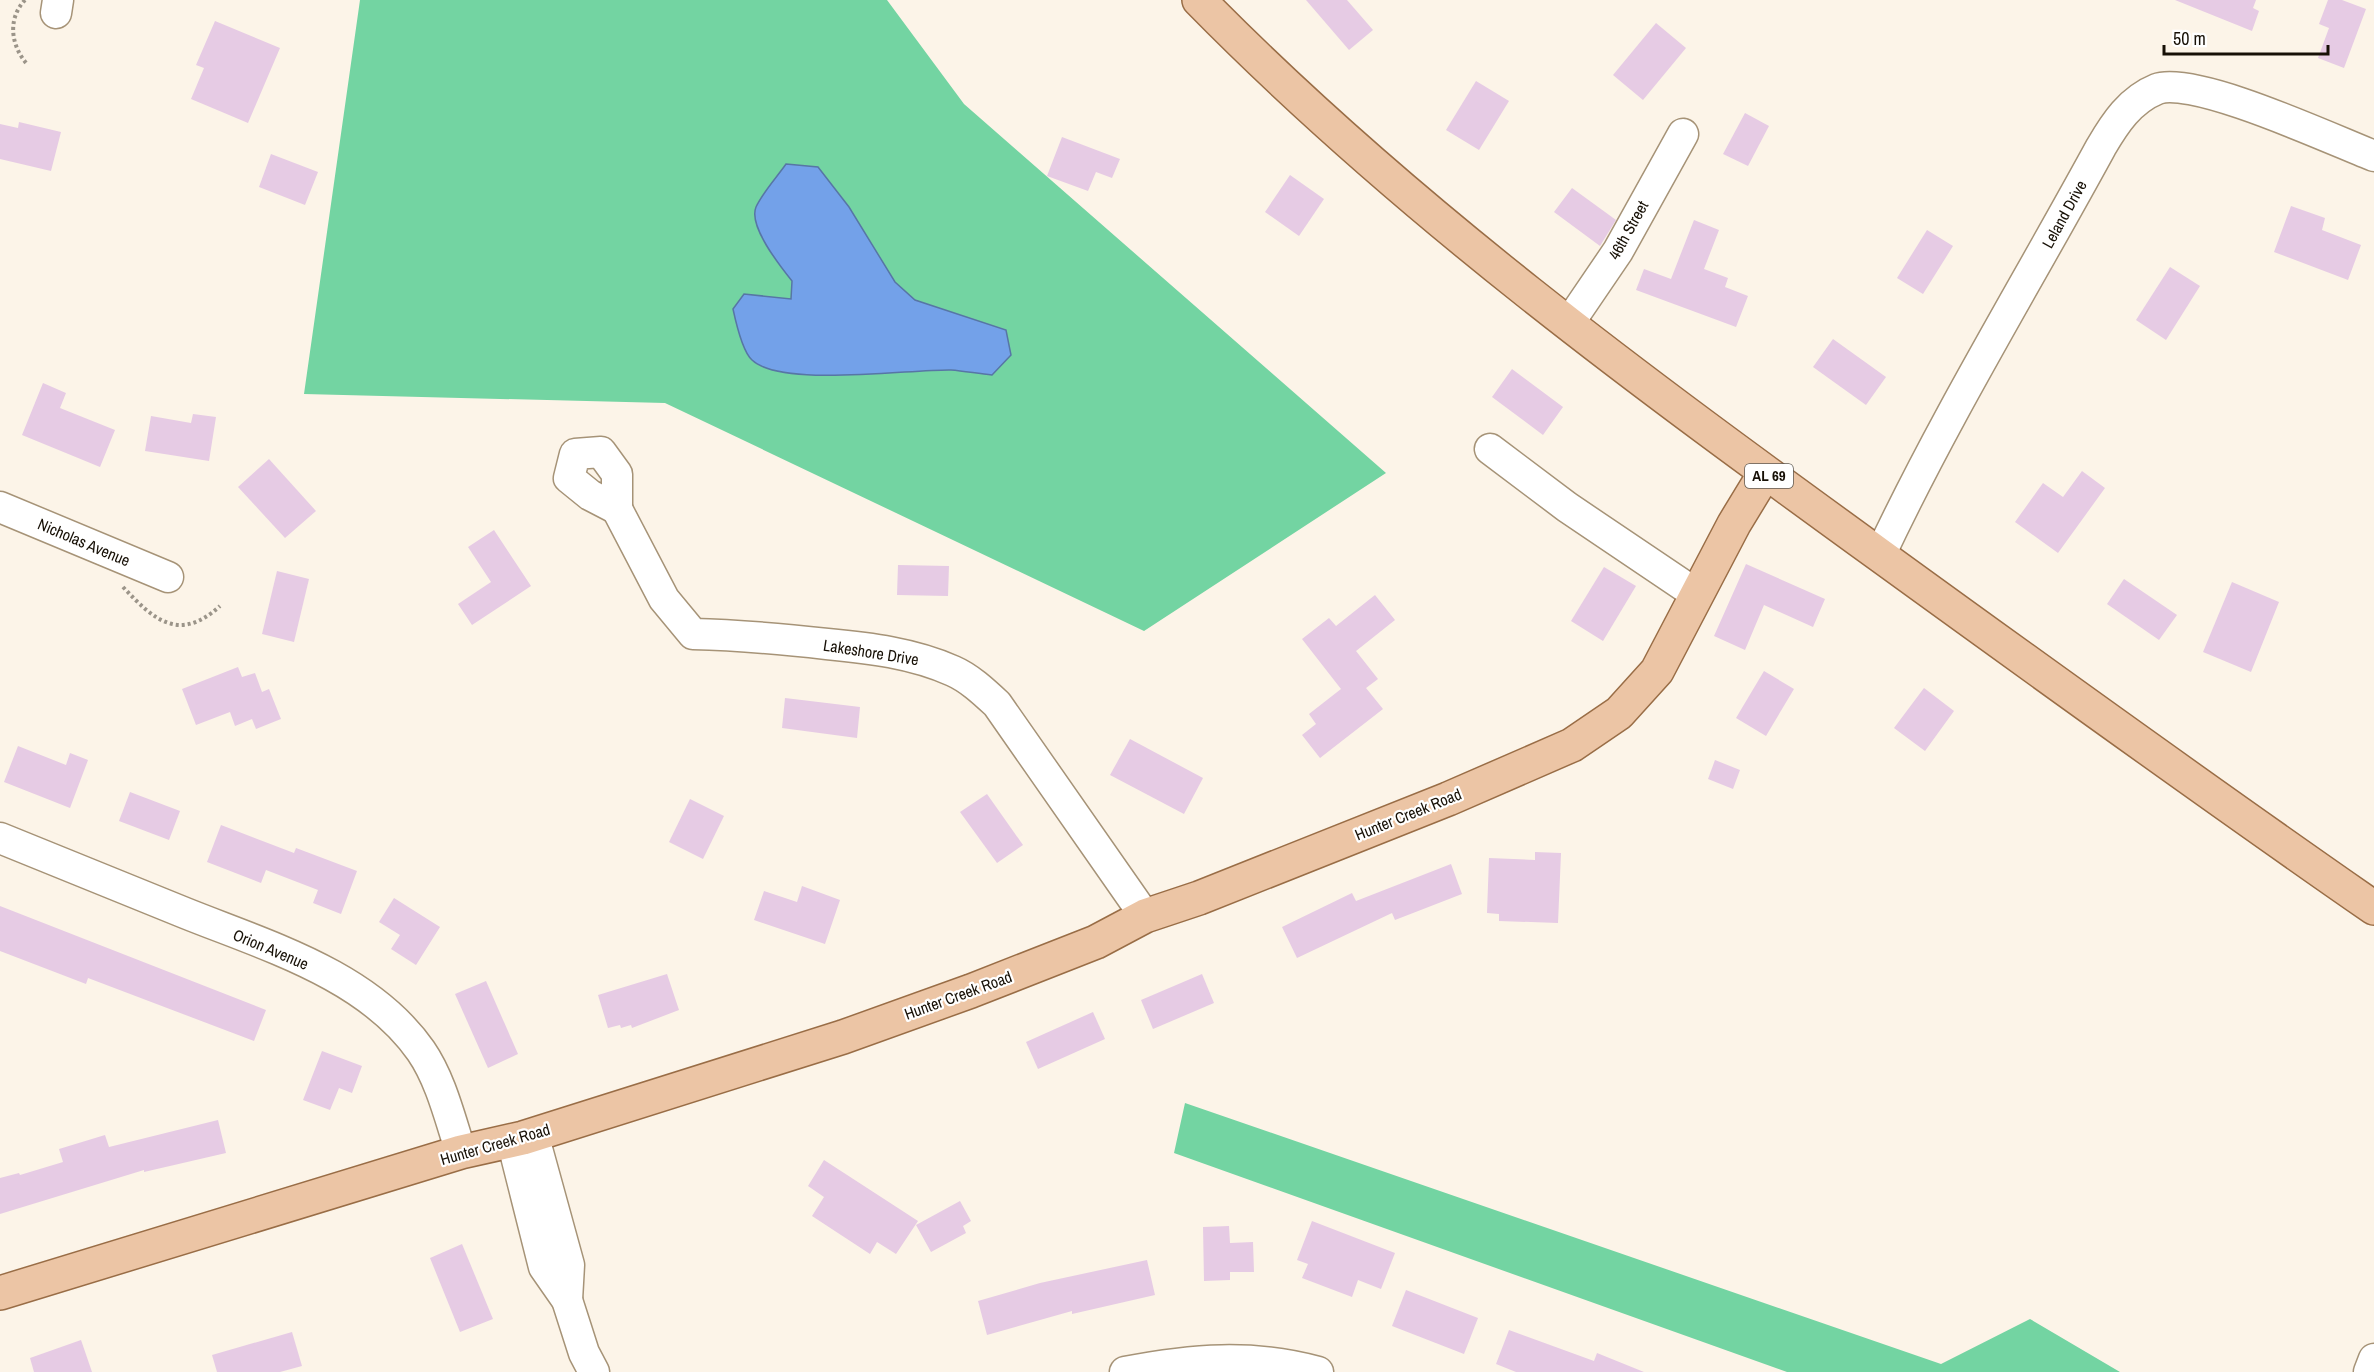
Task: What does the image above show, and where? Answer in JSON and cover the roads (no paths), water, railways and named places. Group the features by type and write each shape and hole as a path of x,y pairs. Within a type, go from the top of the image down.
{"main road":[{"name":"AL 69","path":"1199,0 1279,79 1395,184 1464,242 1765,473 2181,775 2374,908"},
{"name":"Hunter Creek Road","path":"0,1293 461,1152 522,1137 854,1033 1086,946 1145,916 1199,898 1448,799 1572,745 1596,731 1619,713 1657,671 1696,594 1765,473"}],"street":[{"name":"Leland Drive","path":"1880,555 1916,478 1955,406 2115,123 2134,102 2159,88 2187,88 2238,102 2374,156"},
{"name":"46th Street","path":"1569,323 1618,251 1683,134"},
{"path":"1490,449 1567,507 1696,594"},
{"name":"Nicholas Avenue","path":"0,507 168,577"},
{"name":"Lakeshore Drive","path":"617,509 664,599 693,634 743,635 878,649 955,671 977,686 997,704 1145,916"},
{"name":"Orion Avenue","path":"0,838 294,957 364,996 386,1013 422,1052 444,1101 461,1152"},
{"path":"522,1137 569,1265 567,1300 584,1353 594,1372"},
{"path":"1125,1372 1235,1359 1289,1364 1318,1372"},
{"path":"2369,1372 2374,1359"}],"water":[{"path":"786,164 818,167 849,207 895,282 915,300 1006,330 1011,355 992,375 932,370 817,375 767,368 752,360 742,344 733,309 744,294 791,299 792,281 766,246 755,215 759,201"}]}
